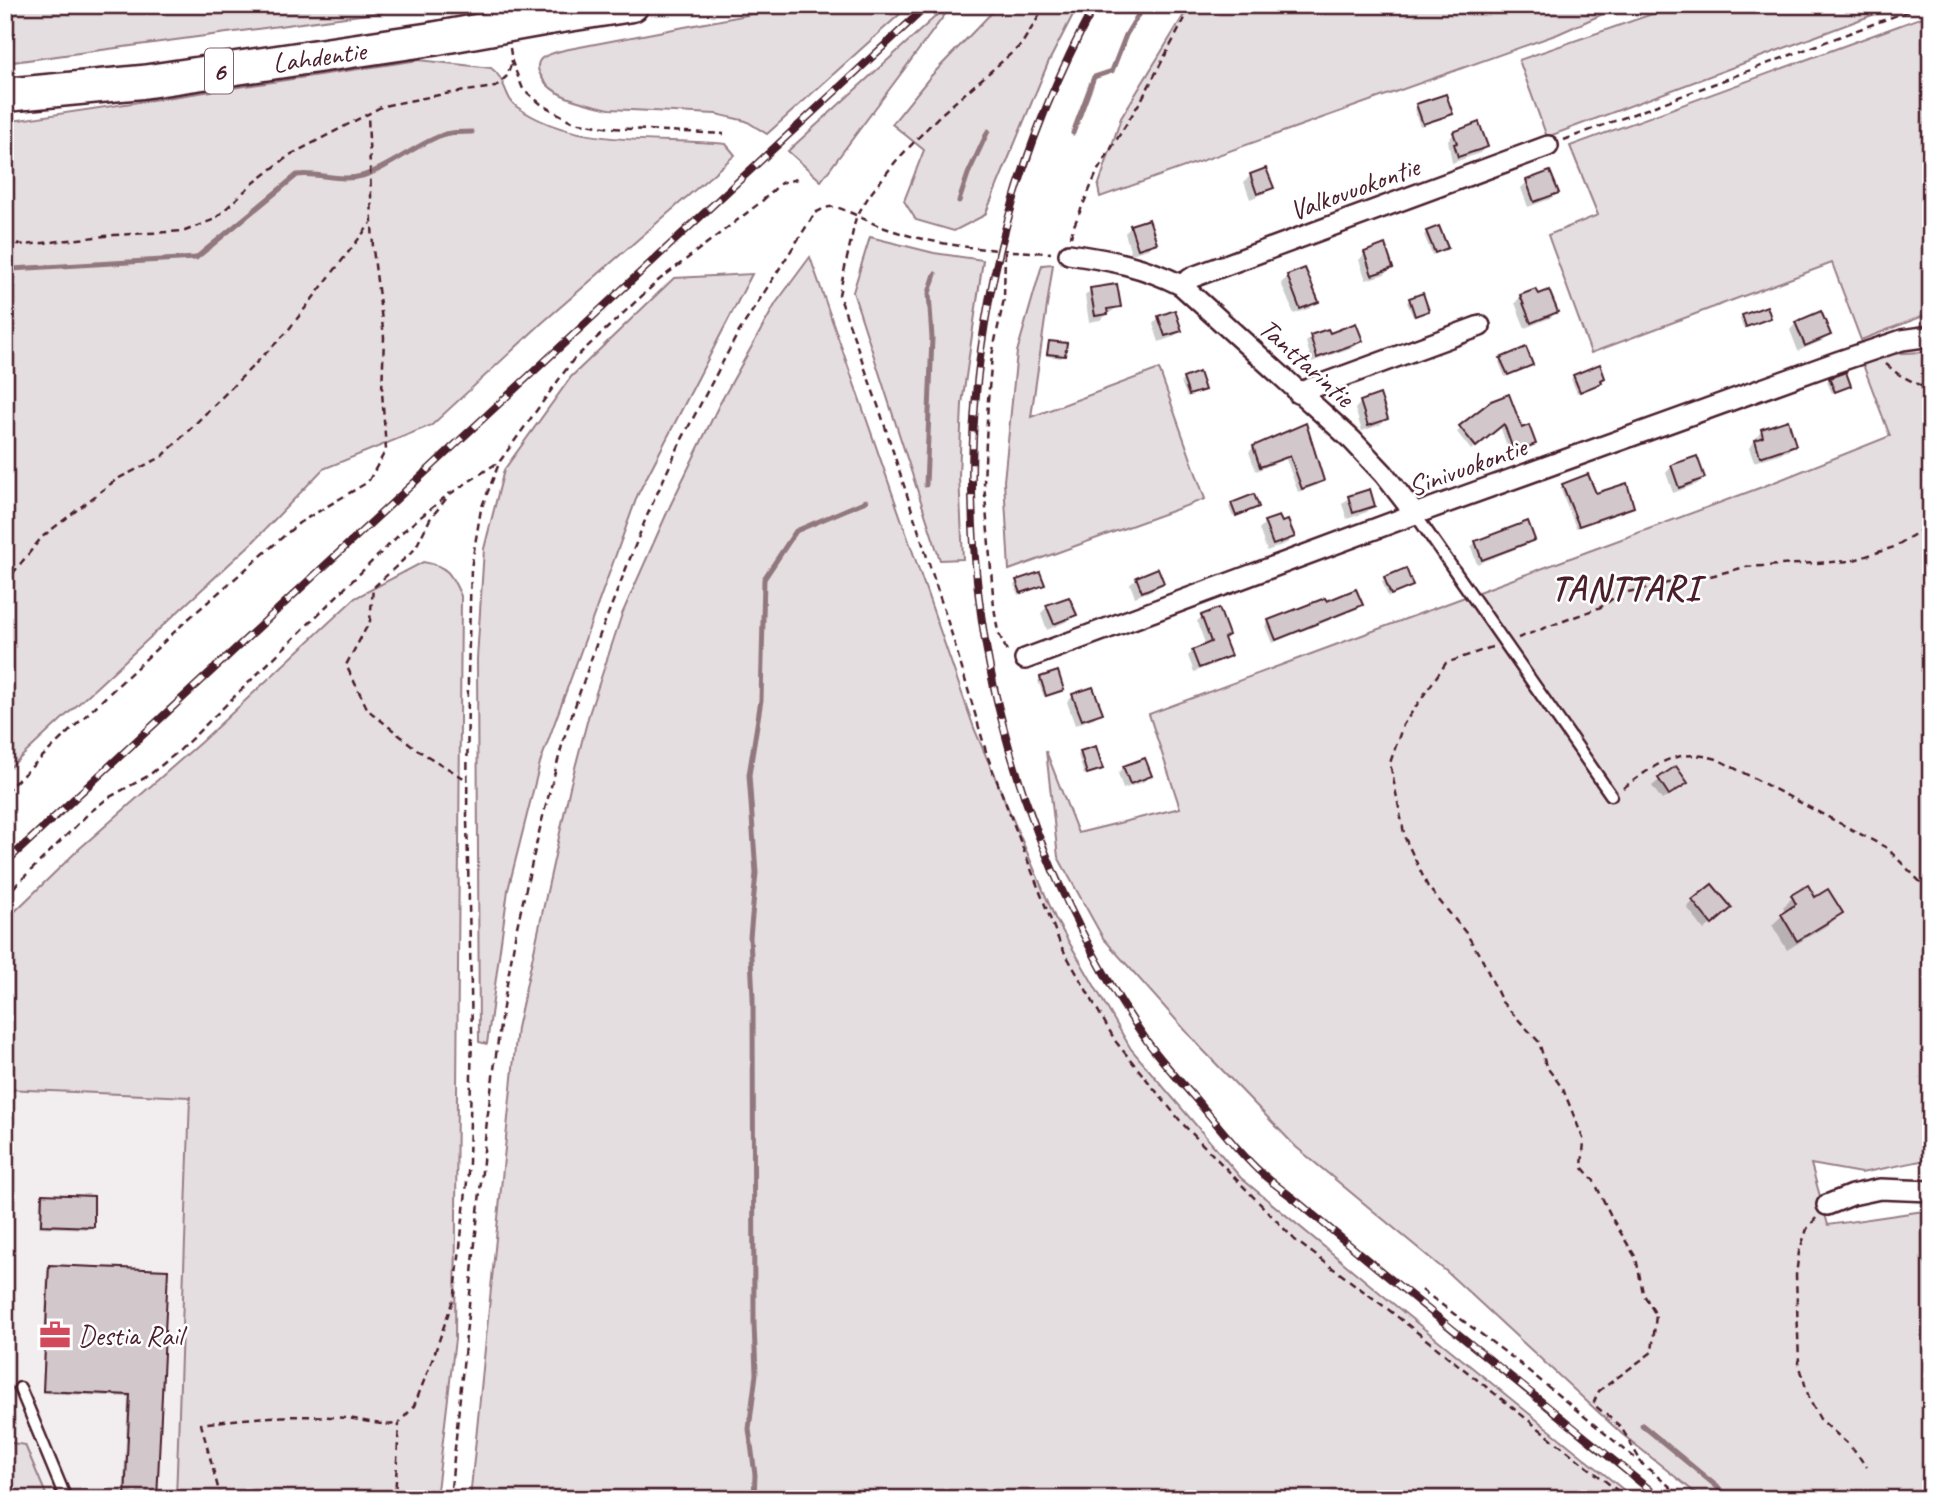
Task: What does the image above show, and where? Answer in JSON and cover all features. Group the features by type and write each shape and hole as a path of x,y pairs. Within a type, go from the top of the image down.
{"highway":[{"name":"Lahdentie","path":"5,94 142,82 432,39 632,5"}],"street":[{"name":"Valkovuokontie","path":"1181,285 1194,277 1548,146"},
{"name":"Tanttarintie","path":"1069,254 1153,271 1181,285 1352,440 1384,474 1415,514"},
{"path":"1298,393 1480,326"},
{"name":"Sinivuokontie","path":"1025,659 1415,514 1870,351 1902,340 1931,336"},
{"path":"1827,1205 1880,1189 1931,1191"}],"lane":[{"path":"62,101 142,82"},
{"name":"Tanttarintie","path":"1415,514 1611,796"},
{"path":"20,1388 66,1499"}],"path":[{"path":"450,1499 487,1121 516,931 564,738 597,642 646,518 681,441 737,335 815,214 824,208 835,207 885,228 953,247 1069,254 1073,228 1098,170 1143,97 1192,5"},
{"path":"1548,146 1924,5"},
{"path":"5,242 25,245 114,234 185,231 215,219 251,185 289,155 383,106 495,87 507,76 512,62 523,89 541,104 573,122 611,128 724,134"},
{"path":"5,792 187,620 299,523 368,482 386,450 382,391 384,337 372,221 368,114"},
{"path":"221,1499 201,1424 252,1416 306,1415 359,1419 393,1426 399,1423 414,1406 455,1294 469,1163 472,1032 467,780 471,568 481,509 500,461 535,410 582,352 659,280 761,202 781,183 797,179"},
{"path":"5,583 42,537 117,479 162,457 286,333 372,221"},
{"path":"1005,252 1004,299 990,366 984,483 998,632 1010,657 1025,659"},
{"path":"1870,351 1898,374 1931,391"},
{"path":"5,896 89,813 108,798 148,776 179,751 401,533 450,493 500,461"},
{"path":"450,493 430,519 415,549 373,589 370,621 346,665 368,710 419,751 467,780"},
{"path":"1643,1465 1621,1427 1593,1404 1599,1391 1652,1352 1656,1315 1643,1293 1636,1258 1612,1220 1594,1181 1583,1167 1584,1141 1563,1089 1546,1066 1539,1042 1502,1002 1482,959 1466,933 1428,887 1405,838 1390,763 1403,725 1446,663 1601,607 1619,594 1672,582 1703,579 1745,567 1851,561 1894,547 1931,524"},
{"path":"1611,796 1671,758 1685,753 1702,754 1830,816 1887,848 1931,893"},
{"path":"1827,1205 1807,1229 1799,1252 1796,1275 1799,1363 1809,1399 1820,1419 1851,1447 1867,1467"},
{"path":"1422,1290 1513,1358 1685,1499"},
{"path":"1389,1310 1628,1499"},
{"path":"395,1499 399,1423"}],"shaded area":[{"path":"5,5 434,5 5,63"},
{"path":"799,5 910,5 767,134 746,121 716,114 609,109 580,102 552,89 538,70 542,58 564,50"},
{"path":"948,5 952,5 821,181 788,151"},
{"path":"999,5 1078,5 1048,63 985,215 954,231 916,220 904,201 924,150 892,124 930,77"},
{"path":"1190,5 1623,5 1558,34 1100,197 1098,187 1121,118"},
{"path":"1678,5 1899,5 1547,137 1519,60"},
{"path":"1931,14 1931,313 1861,340 1832,263 1591,353 1548,235 1598,215 1570,146"},
{"path":"419,60 491,68 500,77 510,99 517,107 565,130 618,139 726,144 735,155 542,323 432,425 323,469 253,542 5,772 5,122"},
{"path":"870,237 934,253 983,260 962,404 959,476 963,559 940,560 853,292"},
{"path":"810,257 974,728 1055,918 1131,1049 1241,1178 1635,1499 470,1499 517,1028 570,787 589,714 622,614 670,506 719,405 776,303"},
{"path":"1053,264 1031,417 1159,369 1205,499 1009,570 1004,481 1017,352 1042,265"},
{"path":"752,274 638,494 540,763 508,890 487,1044 479,1042 477,659 484,549 504,470 571,377 674,278"},
{"path":"1931,353 1931,1159 1861,1173 1811,1164 1828,1225 1931,1210 1931,1499 1703,1499 1622,1434 1447,1272 1296,1147 1202,1049 1103,938 1058,857 1046,751 1078,833 1180,808 1149,714 1762,487 1890,436 1862,362 1887,354"},
{"path":"423,562 448,572 461,596 455,1339 436,1499 176,1499 190,1097 5,1089 5,921 79,849 201,742 355,598"},
{"path":"5,1089 190,1097 176,1499 5,1499"},
{"path":"5,1442 25,1445 48,1499 5,1499"}],"building":[{"path":"1446,94 1453,114 1423,124 1416,104"},
{"path":"1479,122 1488,147 1458,157 1453,132"},
{"path":"1266,168 1274,188 1257,194 1250,174"},
{"path":"1550,171 1559,193 1534,202 1526,180"},
{"path":"1149,219 1157,243 1138,249 1130,225"},
{"path":"1439,226 1448,248 1435,253 1426,231"},
{"path":"1385,244 1393,268 1372,275 1364,252"},
{"path":"1305,268 1319,302 1300,309 1287,275"},
{"path":"1117,284 1121,307 1107,309 1108,314 1095,316 1090,288"},
{"path":"1536,289 1539,294 1549,290 1558,312 1531,323 1520,295"},
{"path":"1423,293 1429,311 1415,316 1409,298"},
{"path":"1767,306 1771,318 1746,327 1742,315"},
{"path":"1175,310 1182,331 1165,336 1158,316"},
{"path":"1821,311 1831,335 1805,346 1795,322"},
{"path":"1356,323 1363,341 1317,358 1310,335 1328,329 1330,333"},
{"path":"1049,341 1067,343 1065,356 1047,354"},
{"path":"1526,347 1533,365 1508,375 1500,358"},
{"path":"1600,364 1605,378 1601,380 1602,383 1580,392 1573,375"},
{"path":"1199,372 1205,390 1189,395 1183,378"},
{"path":"1846,372 1851,386 1835,392 1829,378"},
{"path":"1380,394 1388,419 1368,426 1360,401"},
{"path":"1509,394 1522,428 1529,425 1536,444 1514,452 1504,424 1476,447 1459,426 1491,401"},
{"path":"1788,420 1796,445 1760,457 1755,440 1763,437 1761,429"},
{"path":"1306,423 1324,481 1302,489 1290,456 1260,467 1253,446"},
{"path":"1697,456 1705,478 1679,488 1671,465"},
{"path":"1588,474 1596,493 1627,483 1634,507 1579,526 1562,484"},
{"path":"1370,489 1375,506 1353,513 1348,496"},
{"path":"1254,494 1259,507 1236,516 1231,503"},
{"path":"1279,516 1282,522 1288,520 1295,537 1273,545 1264,521"},
{"path":"1528,521 1535,540 1482,560 1475,541"},
{"path":"1158,568 1164,583 1142,592 1136,577"},
{"path":"1406,568 1413,586 1391,595 1384,577"},
{"path":"1040,572 1045,585 1021,593 1016,580"},
{"path":"1356,589 1363,605 1276,640 1268,620"},
{"path":"1069,597 1077,615 1054,624 1046,605"},
{"path":"1219,608 1229,635 1224,638 1231,656 1199,668 1192,650 1211,642 1201,615"},
{"path":"1058,671 1064,690 1046,696 1040,677"},
{"path":"1093,687 1103,713 1082,720 1072,694"},
{"path":"1096,746 1103,769 1087,774 1080,751"},
{"path":"1145,758 1152,776 1130,784 1123,766"},
{"path":"1676,766 1688,783 1669,795 1658,778"},
{"path":"1712,884 1732,908 1712,925 1692,900"},
{"path":"1808,885 1815,897 1828,889 1843,913 1797,941 1781,914 1796,904 1791,895"},
{"path":"42,1194 94,1196 94,1227 41,1225"},
{"path":"49,1265 168,1270 157,1499 125,1499 130,1395 43,1391"}],"waterway":[{"path":"1073,133 1094,77 1112,71 1126,35 1144,5"},
{"path":"959,201 988,131"},
{"path":"5,267 12,269 196,258 297,175 354,178 373,172 434,138 448,133 472,132"},
{"path":"926,485 932,338 929,293 935,274"},
{"path":"754,1499 755,1475 749,1429 756,1374 753,998 750,937 756,873 749,775 761,700 764,579 796,531 866,501"},
{"path":"1642,1425 1732,1499"}],"railway":[{"path":"5,863 928,5"},
{"path":"1095,5 1044,113 1006,225 983,339 972,454 976,570 994,686 1025,799 1071,910 1116,993 1154,1050 1240,1151 1267,1178 1661,1499"}],"place":[{"name":"Destia Rail","path":"55,1335"}],"district":[{"name":"TANTTARI","path":"1626,588"}]}
